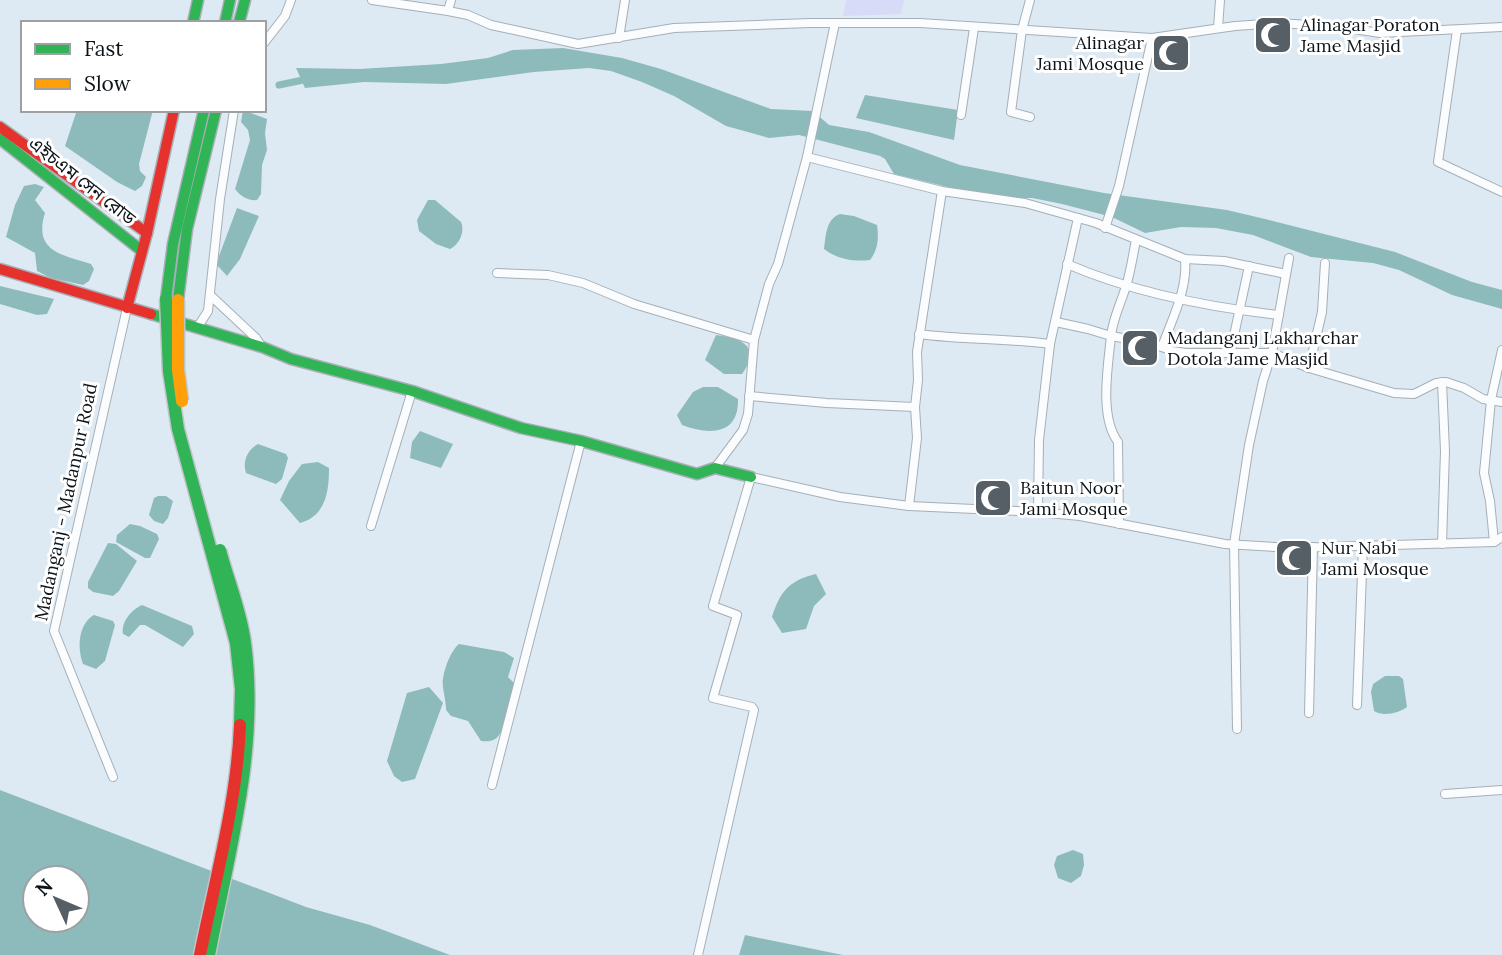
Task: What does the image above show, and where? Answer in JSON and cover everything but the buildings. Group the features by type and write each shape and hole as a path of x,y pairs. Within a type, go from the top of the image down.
{"main road":[{"path":"193,21 198,0"},
{"path":"225,21 230,0"},
{"path":"240,21 245,0"},
{"path":"127,308 147,233 174,112"},
{"path":"200,955 226,827 237,756 241,689 236,643 178,429 169,371 172,299 178,279 178,246 204,112"},
{"path":"178,246 215,112"},
{"name":"এইচএম সেন রোড","path":"0,127 147,233"},
{"name":"এইচএম সেন রোড","path":"0,139 142,251"},
{"path":"0,269 262,347 291,359 412,391 521,428 581,441 697,474 715,468 751,477"},
{"path":"172,299 185,427 245,640 250,687 249,743 236,828 209,955"}],"street":[{"path":"266,40 285,16 291,0"},
{"path":"372,0 448,10 491,25 578,44 674,28 835,23 920,23 1152,38 1218,28 1279,23 1341,27 1380,33 1502,27"},
{"path":"448,10 452,0"},
{"path":"619,37 625,0"},
{"path":"1030,0 1022,30 1011,112 1030,117"},
{"path":"1218,28 1220,0"},
{"path":"715,468 743,430 748,414 754,340 807,158 835,23"},
{"path":"961,115 974,28"},
{"path":"1457,30 1438,162 1502,192"},
{"path":"1106,226 1119,186 1152,38"},
{"path":"197,328 208,311 219,199 234,112"},
{"path":"807,158 942,191 1025,203 1106,226 1185,259 1224,261 1286,274"},
{"path":"909,506 918,438 915,407 917,352 942,191"},
{"path":"1038,512 1039,440 1050,344 1078,218"},
{"path":"1119,524 1116,478 1118,442 1111,433 1106,394 1115,316 1127,284 1136,240"},
{"path":"1237,729 1234,544 1249,445 1272,353 1289,258"},
{"path":"1162,347 1179,300 1186,268 1185,259"},
{"path":"1309,368 1322,312 1325,263"},
{"path":"1067,264 1179,300 1279,315"},
{"path":"1230,354 1249,266"},
{"path":"497,273 548,275 583,283 635,304 754,340"},
{"path":"210,295 256,338 262,347"},
{"name":"Madanganj - Madanpur Road","path":"113,777 54,631 127,308"},
{"path":"1056,322 1111,337 1140,338 1186,353 1272,353 1309,368 1394,394 1414,394 1436,383 1453,383 1483,398 1502,402"},
{"path":"919,334 1050,344"},
{"path":"1493,542 1490,500 1484,473 1491,400 1502,349"},
{"path":"1442,383 1445,451 1442,544"},
{"path":"371,526 412,391"},
{"path":"749,396 915,407"},
{"path":"492,785 581,441"},
{"path":"698,955 754,710 752,707 713,698 737,615 713,606 751,477 839,497 909,506 1038,512 1234,544 1292,548 1493,542 1502,537"},
{"path":"1356,705 1363,546"},
{"path":"1309,713 1313,547"},
{"path":"1445,794 1502,790"}],"shaded area":[{"path":"846,0 904,0 901,14 843,16"},
{"path":"563,48 622,58 661,69 771,109 813,111 829,125 869,132 960,165 1104,193 1227,210 1395,252 1472,282 1502,290 1502,309 1452,295 1399,270 1373,263 1311,257 1253,235 1216,228 1181,227 1145,233 1112,217 1062,204 952,188 894,174 885,159 880,156 799,135 769,138 726,126 674,96 611,71 589,68 534,72 446,84 364,82 305,88 296,68 359,69 441,64 488,58 513,50"},
{"path":"865,95 958,110 954,140 856,118"},
{"path":"76,112 152,112 139,164 140,171 146,177 142,186 135,191 117,182 65,146"},
{"path":"243,112 267,119 267,150 262,165 261,194 257,200 244,198 235,189 250,140 248,130 241,122"},
{"path":"35,184 44,187 35,200 45,213 42,226 47,243 61,254 91,264 94,269 89,281 83,285 51,278 37,271 35,253 6,237 15,205 24,186"},
{"path":"428,200 435,200 461,222 461,237 450,249 436,244 419,231 417,220"},
{"path":"237,208 259,216 240,259 227,276 216,264"},
{"path":"840,214 877,225 877,244 870,260 846,259 824,249 829,224"},
{"path":"0,286 54,299 47,314 37,315 0,304"},
{"path":"716,335 734,339 746,346 750,357 742,374 724,374 705,360"},
{"path":"703,387 718,387 738,399 737,411 728,426 711,431 682,425 677,415 693,392"},
{"path":"420,431 453,444 441,468 410,458 412,442"},
{"path":"258,444 286,454 288,458 282,479 276,484 246,473 247,456"},
{"path":"318,462 329,468 327,494 316,515 300,523 280,500 289,481 302,464"},
{"path":"166,496 173,501 168,518 163,524 154,521 149,515 154,498"},
{"path":"130,524 157,534 159,539 150,558 145,558 116,542 117,535"},
{"path":"108,543 116,544 137,561 119,591 113,596 93,592 88,588 88,582"},
{"path":"816,574 826,594 814,606 806,629 782,633 772,617 779,600 793,583"},
{"path":"142,605 192,626 194,634 183,647 145,625 140,625 129,637 123,634 128,617"},
{"path":"94,615 113,621 115,625 105,661 96,669 83,664 80,651 82,630"},
{"path":"459,644 504,652 514,658 508,677 516,685 501,732 493,740 481,741 468,721 451,716 446,710 443,677 449,658"},
{"path":"1385,676 1399,676 1403,679 1407,707 1404,709 1386,714 1374,711 1371,692 1373,684"},
{"path":"429,687 443,703 415,779 402,782 394,776 387,761 407,693"},
{"path":"0,790 306,907 370,925 450,955 0,955"},
{"path":"1073,850 1083,854 1084,865 1081,876 1071,883 1058,878 1054,865 1057,856"},
{"path":"745,935 843,955 739,955"}],"waterway":[{"path":"279,85 308,79"}],"traffic: fast":[{"path":"193,21 198,0"},
{"path":"225,21 230,0"},
{"path":"240,21 245,0"},
{"path":"166,299 173,244 204,112"},
{"path":"178,300 187,229 216,112"},
{"path":"0,139 142,251"},
{"path":"166,299 169,371 178,429 236,643 241,689 240,725"},
{"path":"151,314 262,347 291,359 412,391 521,428 581,441 697,474 715,468 751,477"},
{"path":"209,955 240,800 248,722 245,643 220,550"}],"traffic: jam":[{"path":"127,308 147,233 174,112"},
{"path":"0,127 147,233"},
{"path":"0,269 151,314"},
{"path":"200,955 230,812 240,725"}],"traffic: slow":[{"path":"178,300 178,370 182,401"}],"place":[{"name":"Alinagar Poraton Jame Masjid","path":"1273,35"},
{"name":"Alinagar Jami Mosque","path":"1171,53"},
{"name":"Madanganj Lakharchar Dotola Jame Masjid","path":"1140,348"},
{"name":"Baitun Noor Jami Mosque","path":"993,498"},
{"name":"Nur Nabi Jami Mosque","path":"1294,558"}]}
